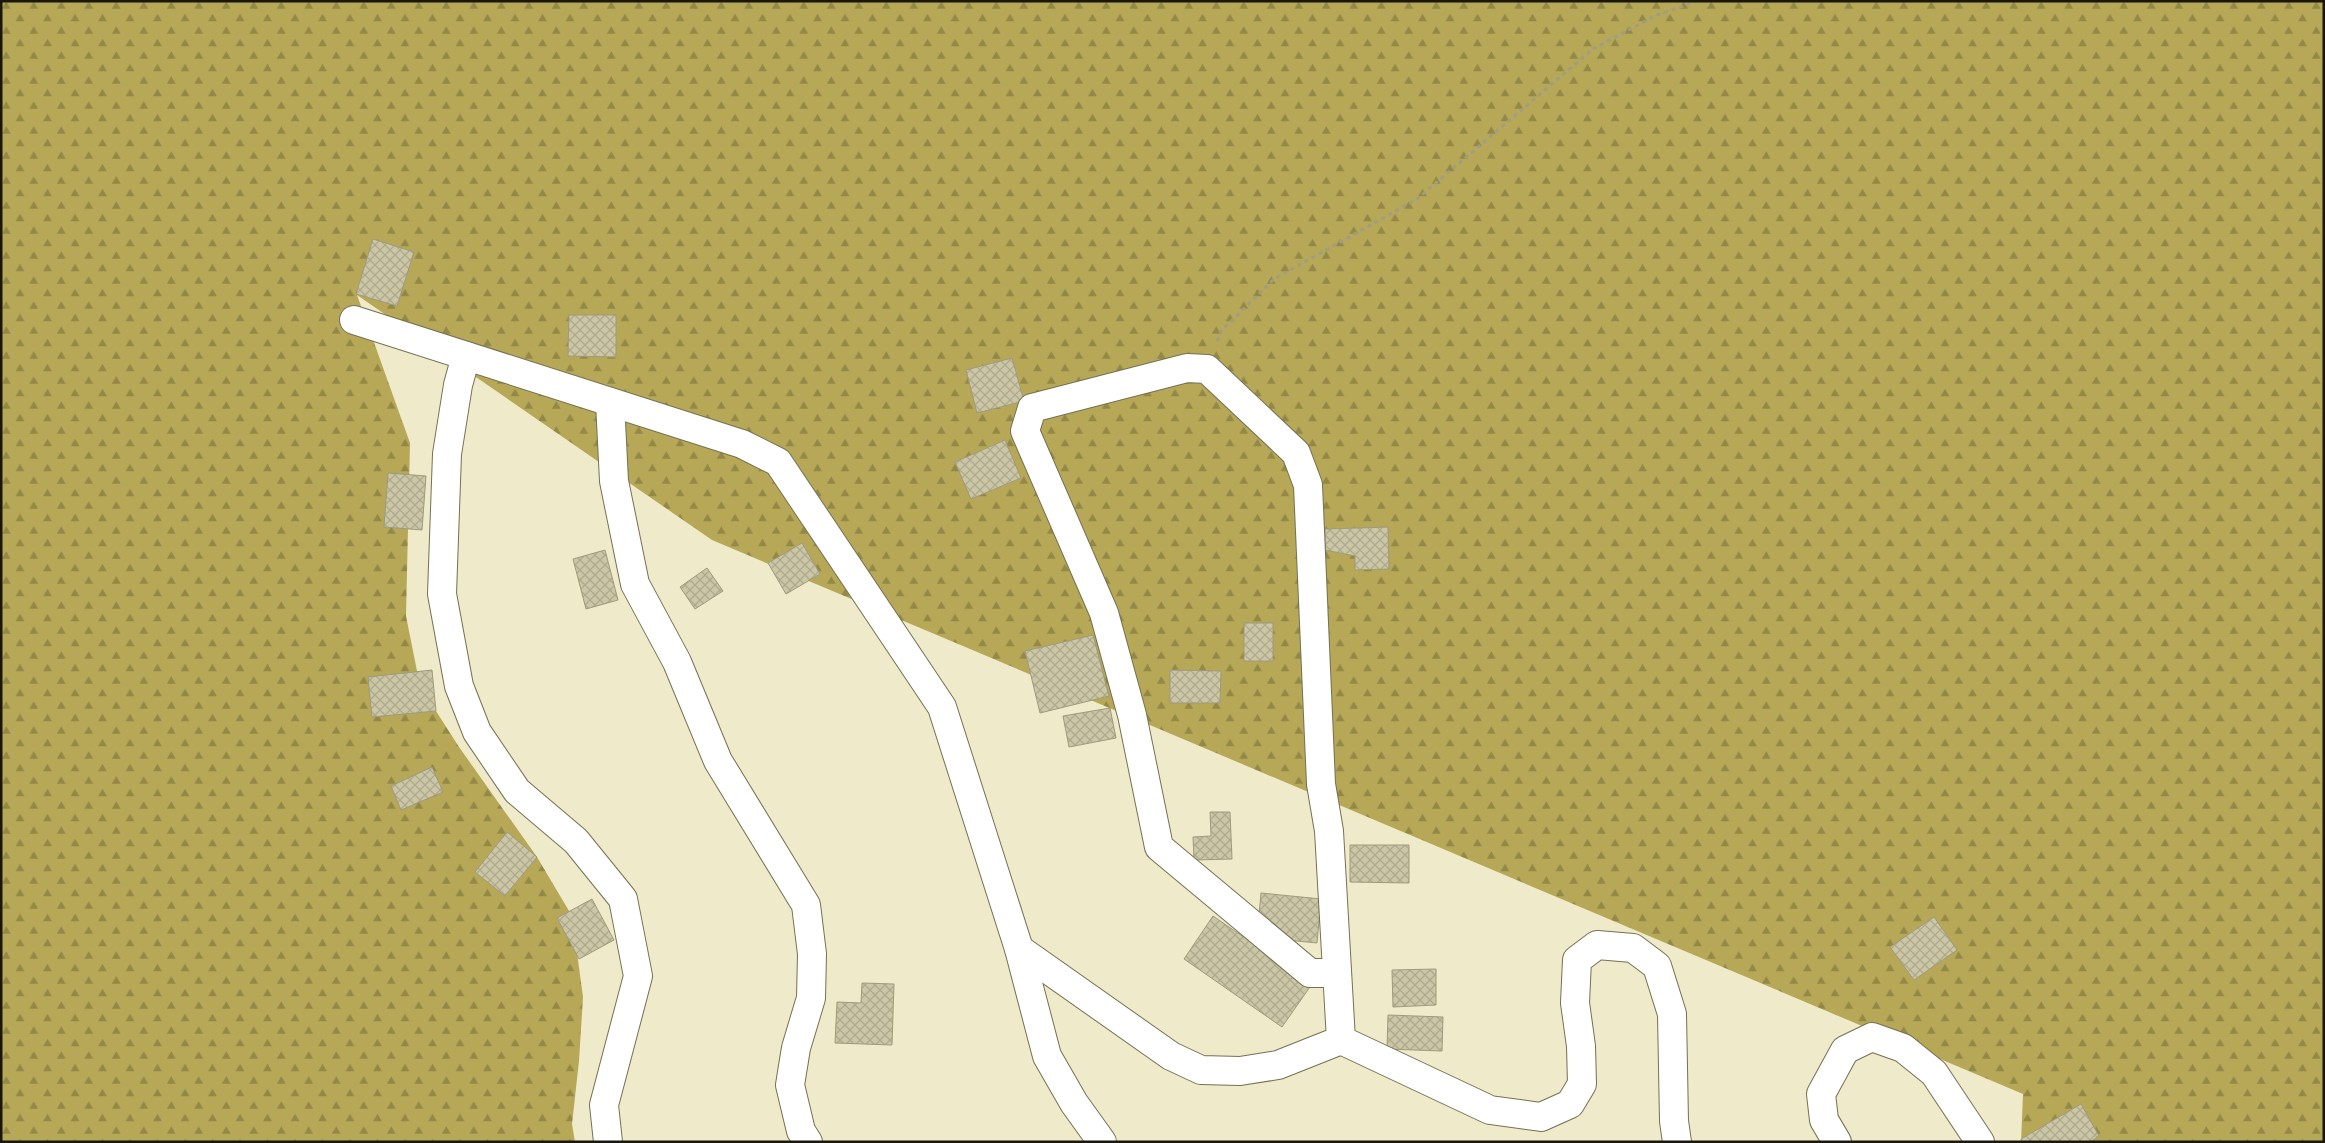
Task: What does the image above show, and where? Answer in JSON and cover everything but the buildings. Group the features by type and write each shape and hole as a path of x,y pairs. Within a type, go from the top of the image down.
{"street":[{"path":"354,320 742,444 778,462 942,707 1019,949 1047,1056 1074,1103 1102,1142"},
{"path":"466,356 458,385 447,454 442,594 459,686 477,732 517,791 576,841 623,899 638,976 604,1105 608,1142"},
{"path":"1337,973 1310,973 1159,847 1132,714 1104,613 1025,431 1032,408 1187,368 1207,369 1296,453 1308,485 1321,784 1329,831 1341,1040"},
{"path":"610,402 614,481 635,584 677,662 718,761 806,905 812,954 811,998 796,1048 790,1085 801,1131 808,1142"},
{"path":"1019,949 1052,970 1171,1056 1201,1070 1240,1071 1278,1065 1341,1040 1490,1110 1541,1117 1570,1104 1582,1084 1581,1046 1575,1003 1577,960 1597,945 1633,948 1657,966 1672,1014 1674,1122 1677,1142"},
{"path":"1837,1142 1824,1120 1821,1094 1845,1050 1872,1037 1903,1048 1934,1073 1980,1142"}],"path":[{"path":"1207,369 1221,331 1274,279 1417,199 1593,49 1657,15 1698,1"}],"green space":[{"path":"1,1 2324,1 2324,1142 2021,1142 2023,1094 712,540 357,295 410,443 406,616 420,686 459,747 537,857 572,916 583,997 579,1061 572,1124 575,1142 1,1142"}]}
